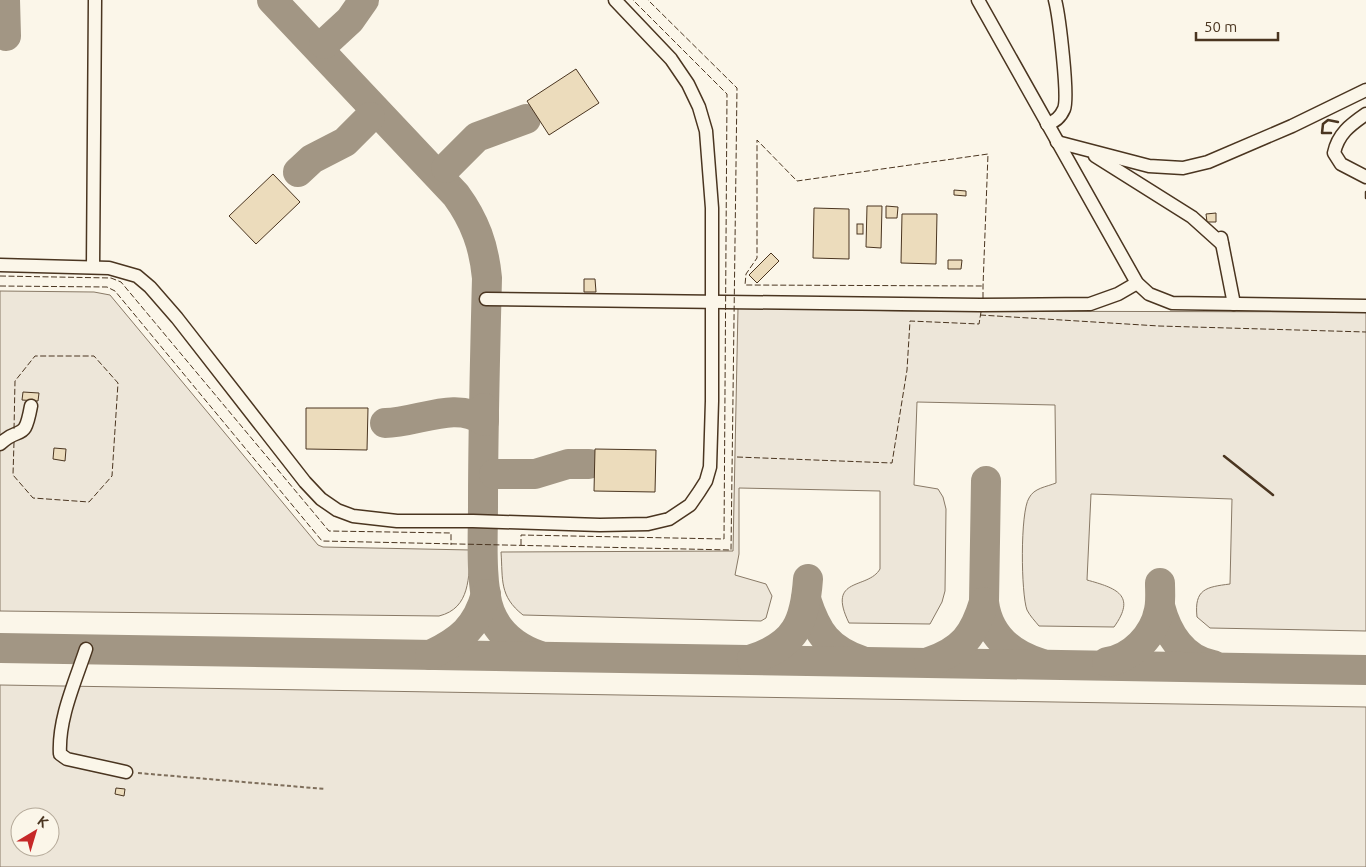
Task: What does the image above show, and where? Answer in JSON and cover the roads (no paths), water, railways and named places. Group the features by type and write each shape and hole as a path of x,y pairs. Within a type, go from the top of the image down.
{"lane":[{"path":"93,267 95,0"},
{"path":"0,265 93,267 126,272 137,276 150,287 177,318 282,454 321,499 337,510 353,516 397,521 640,524 669,519 685,508 700,492 710,467 710,170 706,131 699,108 688,84 671,58 615,0"},
{"path":"978,0 1136,283 1158,299 1172,303 1366,306"},
{"path":"1047,124 1055,121 1064,108 1059,15 1055,0"},
{"path":"1057,142 1149,166 1183,168 1208,162 1292,126 1366,90"},
{"path":"1366,114 1346,130 1337,141 1334,153 1341,164 1366,177"},
{"path":"1083,149 1192,217 1221,239 1234,304"},
{"path":"486,299 980,305 1090,304 1118,294 1136,283"},
{"path":"0,444 24,431 27,427 31,406"},
{"path":"86,649 71,693 59,740 60,754 67,760 126,772"}]}
